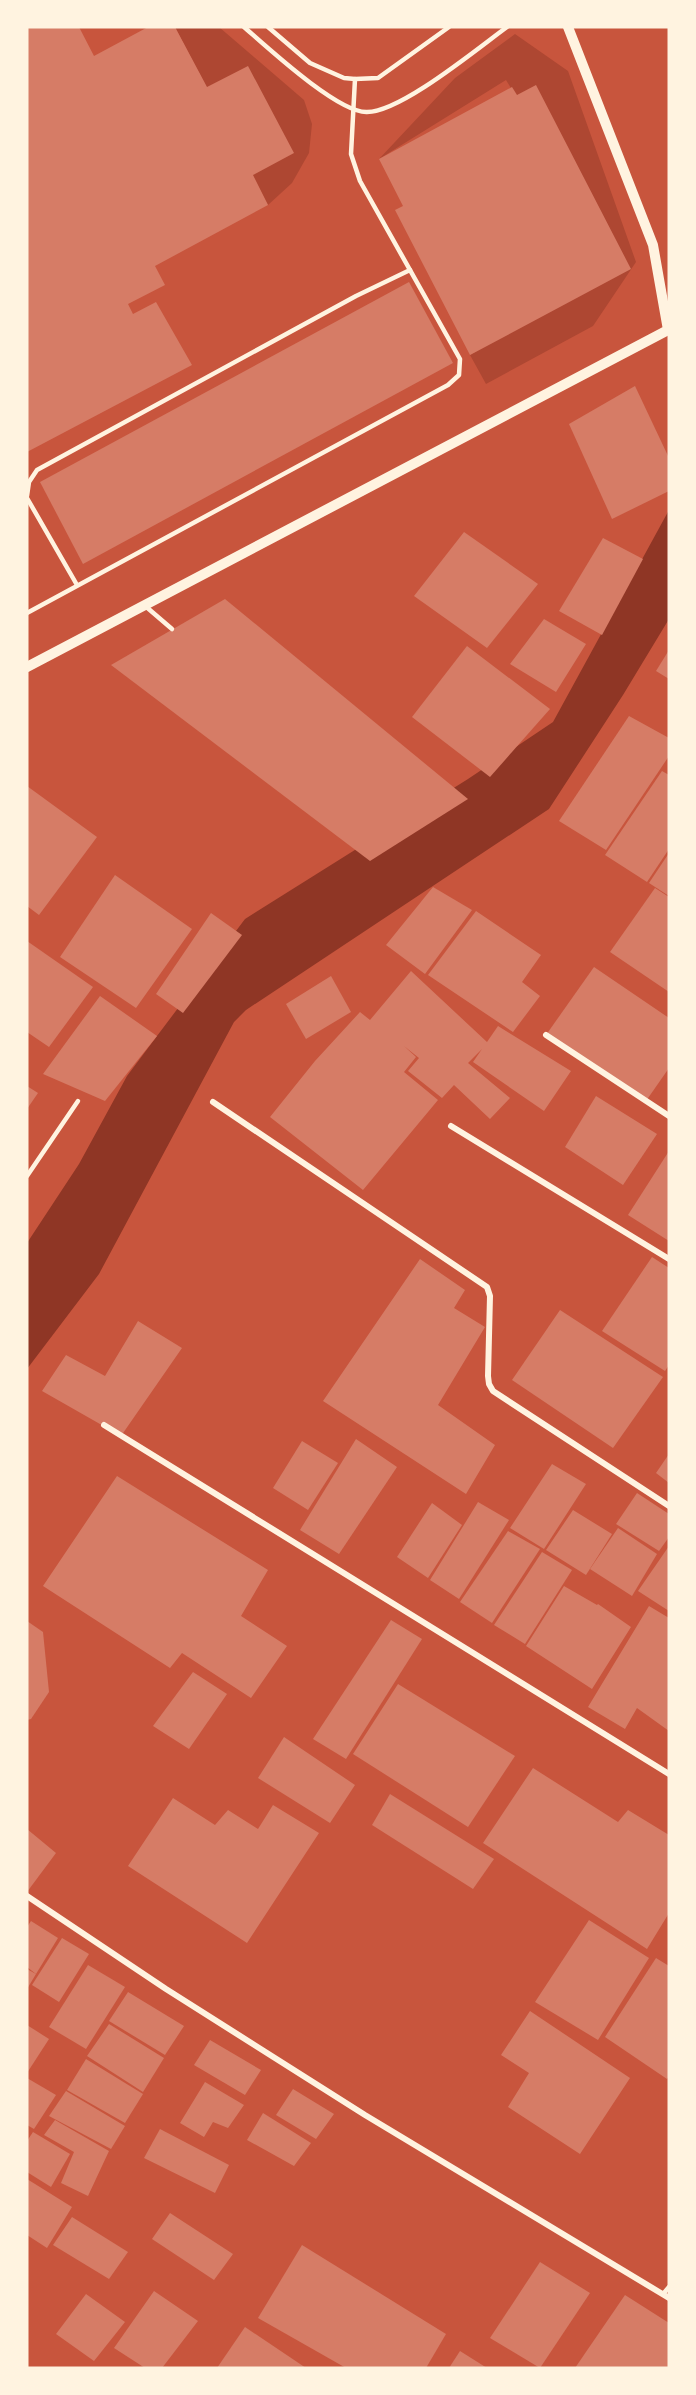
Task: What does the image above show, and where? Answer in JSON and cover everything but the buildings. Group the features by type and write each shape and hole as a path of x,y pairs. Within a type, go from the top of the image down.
{"street":[{"path":"27,667 668,331 653,245 568,27"},
{"path":"546,1035 669,1116"},
{"path":"213,1102 487,1287 490,1296 488,1376 493,1391 669,1506"},
{"path":"451,1126 669,1259"},
{"path":"104,1425 669,1774"},
{"path":"27,1896 166,1989 365,2115 666,2296"}],"lane":[{"path":"244,27 294,71 339,102 367,112 394,105 432,82 507,27"},
{"path":"268,27 310,63 344,78 355,79 378,78 449,27"},
{"path":"27,613 448,385 459,375 460,359 360,181 351,154 355,79"},
{"path":"77,585 27,497 28,483 37,470 356,296 410,270"},
{"path":"144,605 172,630"},
{"path":"27,1176 78,1101"},
{"path":"666,2296 669,2287"}],"shaded area":[{"path":"175,27 219,27 304,100 312,124 309,153 292,183 268,205"},
{"path":"515,34 568,71 636,262 593,326 486,384 470,355 621,266 506,80 379,159 455,78"},
{"path":"669,510 669,619 549,809 246,1010 234,1022 99,1274 27,1369 27,1243 79,1164 127,1076 245,919 468,779 553,722"}]}
